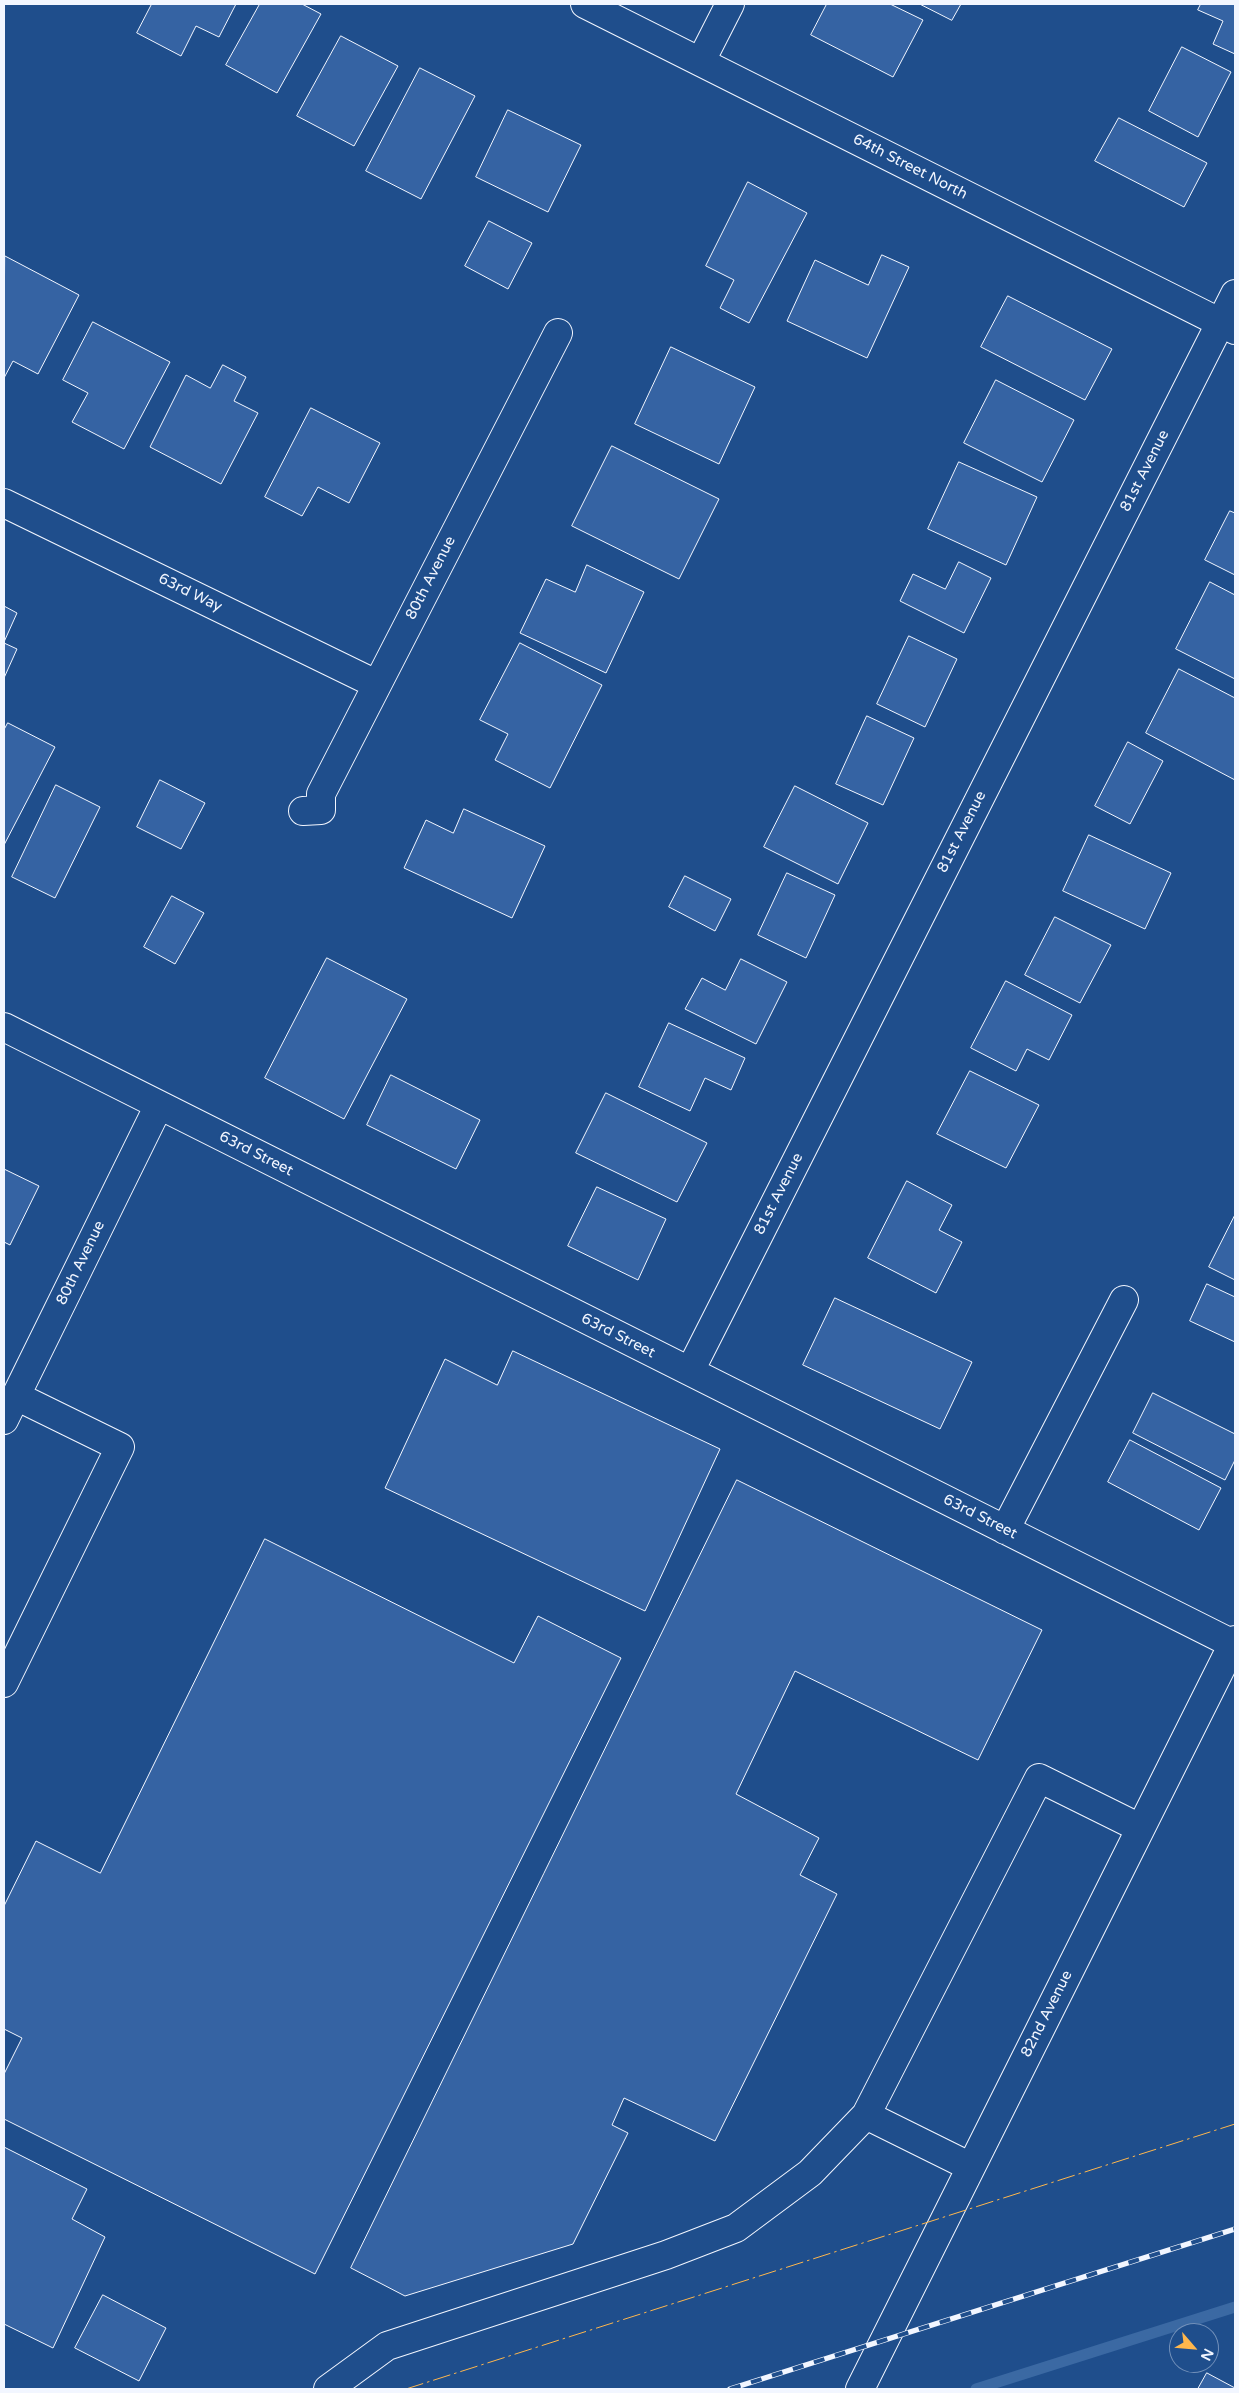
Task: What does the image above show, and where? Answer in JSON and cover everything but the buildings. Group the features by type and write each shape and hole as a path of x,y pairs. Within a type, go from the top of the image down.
{"street":[{"name":"64th Street North","path":"585,4 1228,327"},
{"path":"701,61 730,4"},
{"name":"81st Avenue","path":"690,1372 1228,327 1235,294"},
{"name":"80th Avenue","path":"303,811 321,810 321,794 558,333"},
{"name":"63rd Way","path":"4,503 376,684"},
{"name":"63rd Street","path":"4,1027 1005,1530 1234,1642"},
{"name":"80th Avenue","path":"4,1420 159,1105"},
{"path":"1005,1530 1124,1300"},
{"path":"4,1683 120,1447 16,1396"},
{"name":"82nd Avenue","path":"860,2389 1234,1642"},
{"path":"328,2389 387,2346 666,2255 736,2228 810,2174 866,2115 1039,1778 1140,1828"},
{"path":"866,2115 971,2166"}],"waterway":[{"path":"976,2389 1235,2307"}],"railway":[{"path":"730,2389 1235,2229"}],"power":[{"path":"406,2389 1235,2124"}]}
